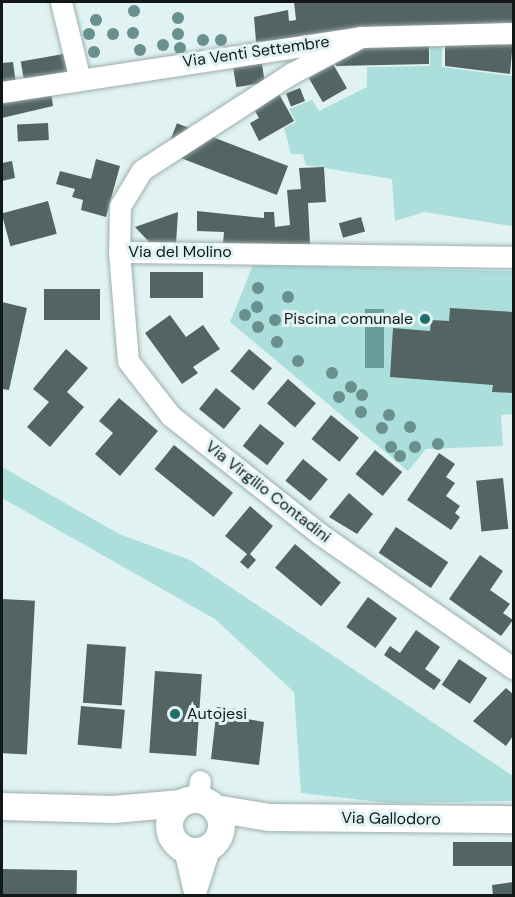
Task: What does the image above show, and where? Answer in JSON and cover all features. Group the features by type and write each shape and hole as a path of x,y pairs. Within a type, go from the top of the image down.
{"main road":[{"name":"Via Gallodoro","path":"2,806 113,809 198,798 269,817 513,819"},
{"path":"196,840 198,798"},
{"path":"196,840 171,815 198,798"},
{"name":"Via Gallodoro","path":"113,809 196,840 269,817"}],"street":[{"path":"61,2 80,80"},
{"name":"Via Venti Settembre","path":"2,92 361,37 513,33"},
{"name":"Via del Molino","path":"361,37 292,73 142,170 120,206 119,252 513,257"},
{"name":"Via Virgilio Contadini","path":"119,252 128,361 171,416 320,534 513,669"},
{"path":"194,894 196,840"}],"shaded area":[{"path":"430,46 442,47 442,67 512,76 513,63 512,226 424,212 395,221 392,179 306,165 303,154 291,154 284,128 296,122 289,109 312,100 319,111 367,87 367,67 430,66"},
{"path":"253,265 513,271 513,414 501,415 503,446 426,449 408,471 230,322"},
{"path":"365,309 384,309 384,368 365,368"},
{"path":"2,467 119,534 190,560 513,776 513,801 389,803 301,793 294,692 215,619 2,498"}],"building":[{"path":"294,2 513,2 513,27 337,33 256,42 254,17 288,10 289,21 296,20"},
{"path":"513,40 510,74 445,66 445,41"},
{"path":"429,41 429,64 336,66 333,60 361,43"},
{"path":"69,53 73,75 25,83 21,62"},
{"path":"261,58 265,83 236,87 232,63"},
{"path":"13,62 16,84 2,86 2,63"},
{"path":"333,64 347,88 323,102 309,78"},
{"path":"300,88 305,101 291,106 286,93"},
{"path":"51,92 53,106 2,118 2,98"},
{"path":"279,94 294,121 259,141 250,123 259,118 255,111"},
{"path":"48,123 49,140 18,142 17,125"},
{"path":"177,123 288,166 277,195 166,152"},
{"path":"96,159 120,166 106,217 81,210 83,200 72,197 75,189 56,184 60,171 91,179"},
{"path":"12,161 15,178 2,181 2,163"},
{"path":"324,167 326,202 308,203 310,244 223,244 224,232 197,231 197,211 264,218 264,212 274,212 275,227 290,225 287,190 301,189 299,168"},
{"path":"48,201 57,234 10,246 2,213"},
{"path":"178,212 176,244 151,244 135,227"},
{"path":"361,217 365,231 343,238 339,223"},
{"path":"150,272 203,272 203,298 150,298"},
{"path":"44,289 100,289 100,320 44,320"},
{"path":"2,302 27,308 9,390 2,389"},
{"path":"450,308 513,312 513,393 492,392 493,385 390,377 393,328 430,331 431,320 449,321"},
{"path":"170,315 186,337 203,325 220,349 193,367 198,373 182,384 145,333"},
{"path":"66,349 88,368 67,392 84,407 50,447 27,427 49,402 33,389"},
{"path":"249,349 272,368 253,390 230,371"},
{"path":"288,379 316,403 295,427 267,403"},
{"path":"216,388 241,408 224,429 199,409"},
{"path":"119,398 158,431 120,476 95,454 113,433 99,421"},
{"path":"331,415 359,438 339,462 311,439"},
{"path":"260,424 284,443 267,465 243,446"},
{"path":"174,445 233,493 214,517 154,469"},
{"path":"375,450 402,472 383,496 355,474"},
{"path":"439,453 455,464 446,477 455,483 446,496 460,506 455,513 460,517 451,530 407,500"},
{"path":"303,459 328,479 310,501 285,481"},
{"path":"503,478 508,529 481,532 476,481"},
{"path":"349,493 373,514 357,534 329,517"},
{"path":"250,506 273,526 250,554 256,560 248,569 240,562 247,554 225,536"},
{"path":"396,527 448,562 431,588 379,553"},
{"path":"295,544 341,583 321,606 275,568"},
{"path":"480,555 503,571 490,590 510,604 503,613 513,620 501,636 449,599"},
{"path":"368,597 397,618 375,648 346,627"},
{"path":"2,599 35,601 27,755 2,753"},
{"path":"416,630 440,647 425,669 441,680 434,690 384,655 390,646 400,653"},
{"path":"87,644 126,647 122,706 83,703"},
{"path":"459,659 487,678 470,704 442,685"},
{"name":"Autojesi","path":"155,671 202,674 196,756 149,753"},
{"path":"506,688 513,694 513,736 506,746 473,721"},
{"path":"81,706 125,710 121,749 78,745"},
{"path":"217,707 248,710 247,719 264,722 259,765 211,759"},
{"path":"453,842 513,842 513,866 453,866"},
{"path":"2,869 77,870 77,896 2,896"},
{"path":"513,882 513,896 493,896 492,885"}],"place":[{"name":"Piscina comunale","path":"425,319"},
{"name":"Autojesi","path":"175,714"}]}
